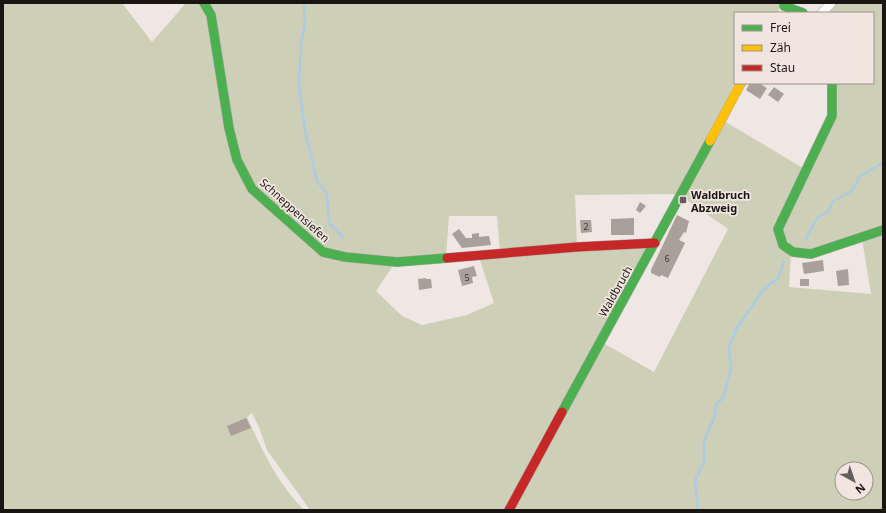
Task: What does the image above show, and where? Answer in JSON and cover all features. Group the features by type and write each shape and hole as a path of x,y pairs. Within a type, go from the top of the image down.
{"street":[{"name":"Schneppensiefen","path":"204,3 211,15 229,128 237,160 252,189 323,252 345,257 397,262 655,242"},
{"path":"823,12 832,3"},
{"path":"783,7 800,12"},
{"name":"Waldbruch","path":"509,510 740,84"},
{"path":"832,84 832,116 778,229 783,246 793,252 811,254 883,230"}],"green space":[{"path":"3,3 122,3 152,42 186,3 782,3 778,12 734,12 734,84 677,194 575,195 577,245 500,251 497,216 449,216 446,256 397,260 376,291 402,316 422,325 467,315 494,303 479,257 652,244 507,510 310,510 267,450 259,427 252,413 247,417 271,466 286,489 304,510 3,510"},
{"path":"835,3 883,3 883,228 811,252 793,250 781,230 834,117 834,84 874,84 874,12 826,12"},
{"path":"724,121 803,168 777,228 791,253 789,287 871,294 862,239 883,232 883,510 512,510 603,343 654,372 728,229 684,198"}],"building":[{"path":"749,84 761,84 767,88 760,99 746,90"},
{"path":"774,87 784,94 778,102 768,95"},
{"path":"640,202 646,206 640,213 636,210"},
{"path":"677,215 689,221 686,233 684,232 679,240 685,243 668,278 661,275 660,277 651,273 651,270"},
{"path":"634,218 634,235 611,235 611,219"},
{"path":"580,220 591,220 592,232 581,233"},
{"path":"459,229 466,238 472,238 472,234 479,233 479,237 489,236 491,245 462,248 452,234"},
{"path":"823,260 824,271 804,274 802,263"},
{"path":"474,266 477,276 472,277 473,283 462,286 458,270"},
{"path":"848,269 849,285 838,286 836,271"},
{"path":"418,279 431,279 432,288 419,290"},
{"path":"800,279 809,279 809,286 800,286"},
{"path":"246,418 251,428 231,436 227,426"}],"waterway":[{"path":"304,3 305,24 301,43 299,86 305,130 317,181 327,194 329,223 343,237"},
{"path":"805,240 817,218 829,211 833,201 852,191 860,176 883,163"},
{"path":"698,510 695,480 704,463 704,441 716,414 714,407 723,398 731,369 729,348 736,329 764,289 778,278 784,262"}],"traffic: fast":[{"path":"204,3 211,15 229,128 237,160 252,189 323,252 345,257 397,262 447,258"},
{"path":"784,6 800,12"},
{"path":"832,84 832,116 778,229 783,245 793,252 811,254 883,230"},
{"path":"562,412 710,141"}],"traffic: slow":[{"path":"710,141 740,84"}],"traffic: jam":[{"path":"447,258 577,247 655,243"},
{"path":"509,510 562,412"}],"place":[{"name":"Waldbruch Abzweig","path":"683,200"}]}
